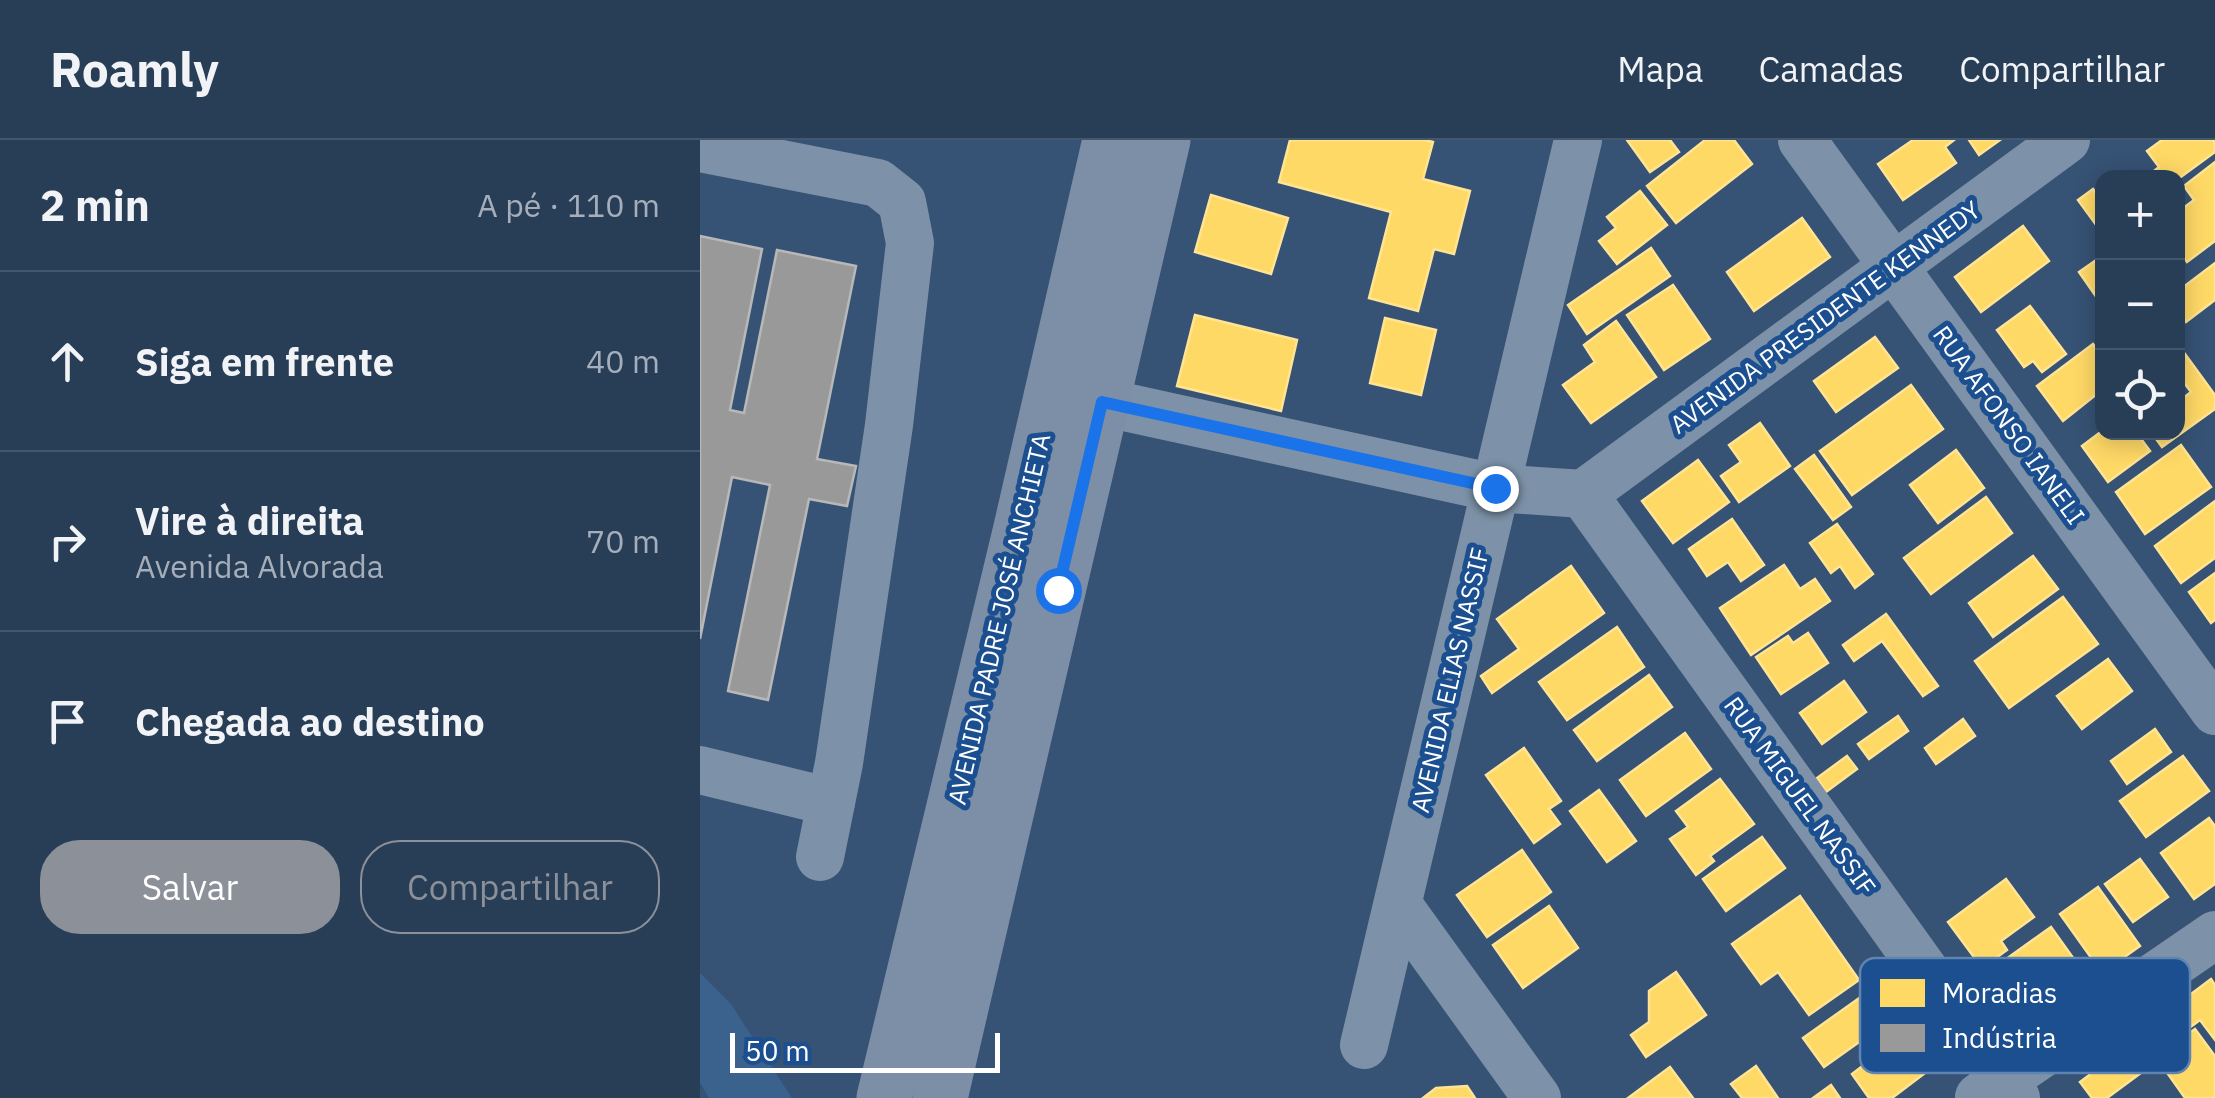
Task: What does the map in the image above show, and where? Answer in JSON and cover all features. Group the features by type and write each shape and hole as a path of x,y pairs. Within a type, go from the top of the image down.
{"main road":[{"name":"AVENIDA PADRE JOSÉ ANCHIETA","path":"884,1098 1110,140"},
{"name":"AVENIDA PADRE JOSÉ ANCHIETA","path":"940,1098 1162,140"}],"street":[{"name":"AVENIDA ELIAS NASSIF","path":"1364,1045 1578,140"},
{"name":"RUA AFONSO IANELI","path":"1802,140 2215,710"},
{"name":"AVENIDA PRESIDENTE KENNEDY","path":"1583,494 2066,140"},
{"path":"700,148 878,183 902,202 910,243 890,425 842,744 820,857"},
{"path":"1102,402 1495,488 1583,494"},
{"name":"RUA MIGUEL NASSIF","path":"1583,494 1906,958"},
{"path":"700,770 831,802"},
{"path":"1398,905 1538,1098"},
{"path":"2183,958 2215,935"},
{"path":"1999,1092 2025,1073"}],"water":[{"path":"700,973 731,1004 792,1098 709,1098 700,1083"}],"building: Moradias":[{"path":"1290,140 1433,142 1423,179 1470,191 1454,254 1434,249 1418,311 1369,298 1391,212 1279,182"},
{"path":"1627,140 1670,140 1679,152 1650,172"},
{"path":"1705,140 1734,140 1752,164 1676,223 1647,186"},
{"path":"1913,140 1954,140 1945,147 1956,163 1903,200 1878,164"},
{"path":"1969,140 2000,140 1979,155"},
{"path":"2162,140 2214,140 2215,152 2185,174 2185,170 2155,170 2159,167 2147,151"},
{"path":"2215,162 2215,241 2187,262 2185,207 2194,200 2185,185"},
{"path":"2093,189 2095,223 2078,200"},
{"path":"1640,191 1667,225 1617,264 1599,241 1616,228 1607,217"},
{"path":"1211,195 1288,218 1271,274 1195,252"},
{"path":"1802,218 1830,257 1754,311 1727,272"},
{"path":"2023,226 2049,261 1981,312 1955,277"},
{"path":"1651,248 1670,276 1587,334 1568,305"},
{"path":"2095,261 2095,295 2079,272"},
{"path":"2215,263 2215,300 2186,322 2185,286"},
{"path":"1673,285 1710,339 1664,370 1627,315"},
{"path":"2030,306 2066,354 2042,372 2033,361 2024,367 1997,330"},
{"path":"1195,315 1297,340 1281,411 1177,386"},
{"path":"1385,318 1436,330 1421,395 1370,383"},
{"path":"1616,321 1656,377 1591,423 1563,385 1595,362 1584,345"},
{"path":"1875,337 1898,368 1836,412 1814,381"},
{"path":"2093,344 2095,347 2095,396 2063,421 2037,386"},
{"path":"2185,354 2215,395 2215,409 2185,431 2185,397 2191,392 2185,384"},
{"path":"1911,385 1943,429 1852,495 1820,451"},
{"path":"1760,423 1790,466 1739,502 1721,476 1741,462 1729,445"},
{"path":"2095,436 2095,440 2142,440 2150,451 2108,482 2082,446"},
{"path":"2181,445 2211,487 2145,534 2116,492"},
{"path":"1956,450 1984,488 1938,523 1910,485"},
{"path":"1814,455 1851,507 1833,520 1795,469"},
{"path":"1698,460 1729,502 1673,543 1642,501"},
{"path":"1986,497 2012,533 1931,594 1904,558"},
{"path":"2215,501 2215,558 2181,583 2155,546"},
{"path":"1732,519 1764,565 1741,581 1728,562 1707,576 1689,549"},
{"path":"1837,524 1873,574 1855,588 1840,566 1831,573 1810,543"},
{"path":"2033,556 2058,589 1993,637 1969,603"},
{"path":"1784,565 1800,589 1815,579 1830,601 1751,655 1720,608"},
{"path":"1571,566 1604,613 1492,693 1481,676 1519,649 1497,619"},
{"path":"2215,573 2215,620 2211,623 2189,592"},
{"path":"2063,597 2098,644 2009,708 1975,661"},
{"path":"1886,614 1938,686 1923,696 1882,641 1854,661 1843,645"},
{"path":"1617,627 1644,667 1567,720 1539,682"},
{"path":"1808,633 1828,663 1781,694 1756,657 1788,636 1793,643"},
{"path":"2108,659 2132,691 2082,729 2057,696"},
{"path":"1649,675 1672,707 1597,761 1574,730"},
{"path":"1844,681 1866,712 1822,744 1800,713"},
{"path":"1898,716 1908,731 1869,759 1858,744"},
{"path":"1963,719 1975,736 1936,764 1925,748"},
{"path":"2155,729 2171,752 2127,784 2111,761"},
{"path":"1685,733 1711,769 1646,816 1620,780"},
{"path":"1524,748 1561,801 1549,809 1560,824 1534,843 1486,775"},
{"path":"1847,756 1857,769 1826,792 1817,778"},
{"path":"2183,756 2209,791 2146,837 2120,801"},
{"path":"1720,779 1754,824 1710,856 1714,861 1696,875 1670,839 1688,827 1676,811"},
{"path":"1599,790 1636,841 1607,862 1570,811"},
{"path":"2209,818 2215,826 2215,884 2194,899 2161,853"},
{"path":"1762,837 1785,868 1726,911 1703,879"},
{"path":"1522,850 1551,892 1487,937 1457,895"},
{"path":"2140,859 2168,897 2133,922 2105,884"},
{"path":"2006,879 2034,917 2001,941 2007,950 1996,958 1975,958 1948,922"},
{"path":"2098,887 2140,946 2123,958 2091,958 2060,914"},
{"path":"1800,896 1859,980 1809,1015 1778,972 1761,984 1732,944"},
{"path":"1549,906 1578,948 1523,988 1493,945"},
{"path":"2051,927 2073,958 2008,958"},
{"path":"1676,972 1706,1015 1646,1057 1631,1035 1649,1022 1649,991"},
{"path":"2211,979 2215,985 2215,1040 2200,1020 2190,1027 2190,995"},
{"path":"1860,998 1860,1041 1824,1067 1803,1038"},
{"path":"2195,1029 2215,1056 2215,1098 2185,1098 2167,1073 2190,1073 2190,1033"},
{"path":"1756,1066 1778,1098 1742,1098 1731,1084"},
{"path":"1670,1067 1693,1098 1628,1098"},
{"path":"1860,1068 1860,1073 1925,1073 1892,1098 1869,1098 1852,1074"},
{"path":"2092,1073 2141,1073 2107,1098 2092,1098 2080,1082"},
{"path":"1831,1085 1840,1098 1813,1098"},
{"path":"1467,1086 1475,1098 1423,1098 1436,1088"}],"building: Indústria":[{"path":"700,236 762,249 730,410 744,413 777,250 856,266 817,459 856,466 847,506 809,499 768,700 728,691 770,485 732,477 700,639"}],"route":[{"path":"1058,590 1102,402 1495,488"}]}
